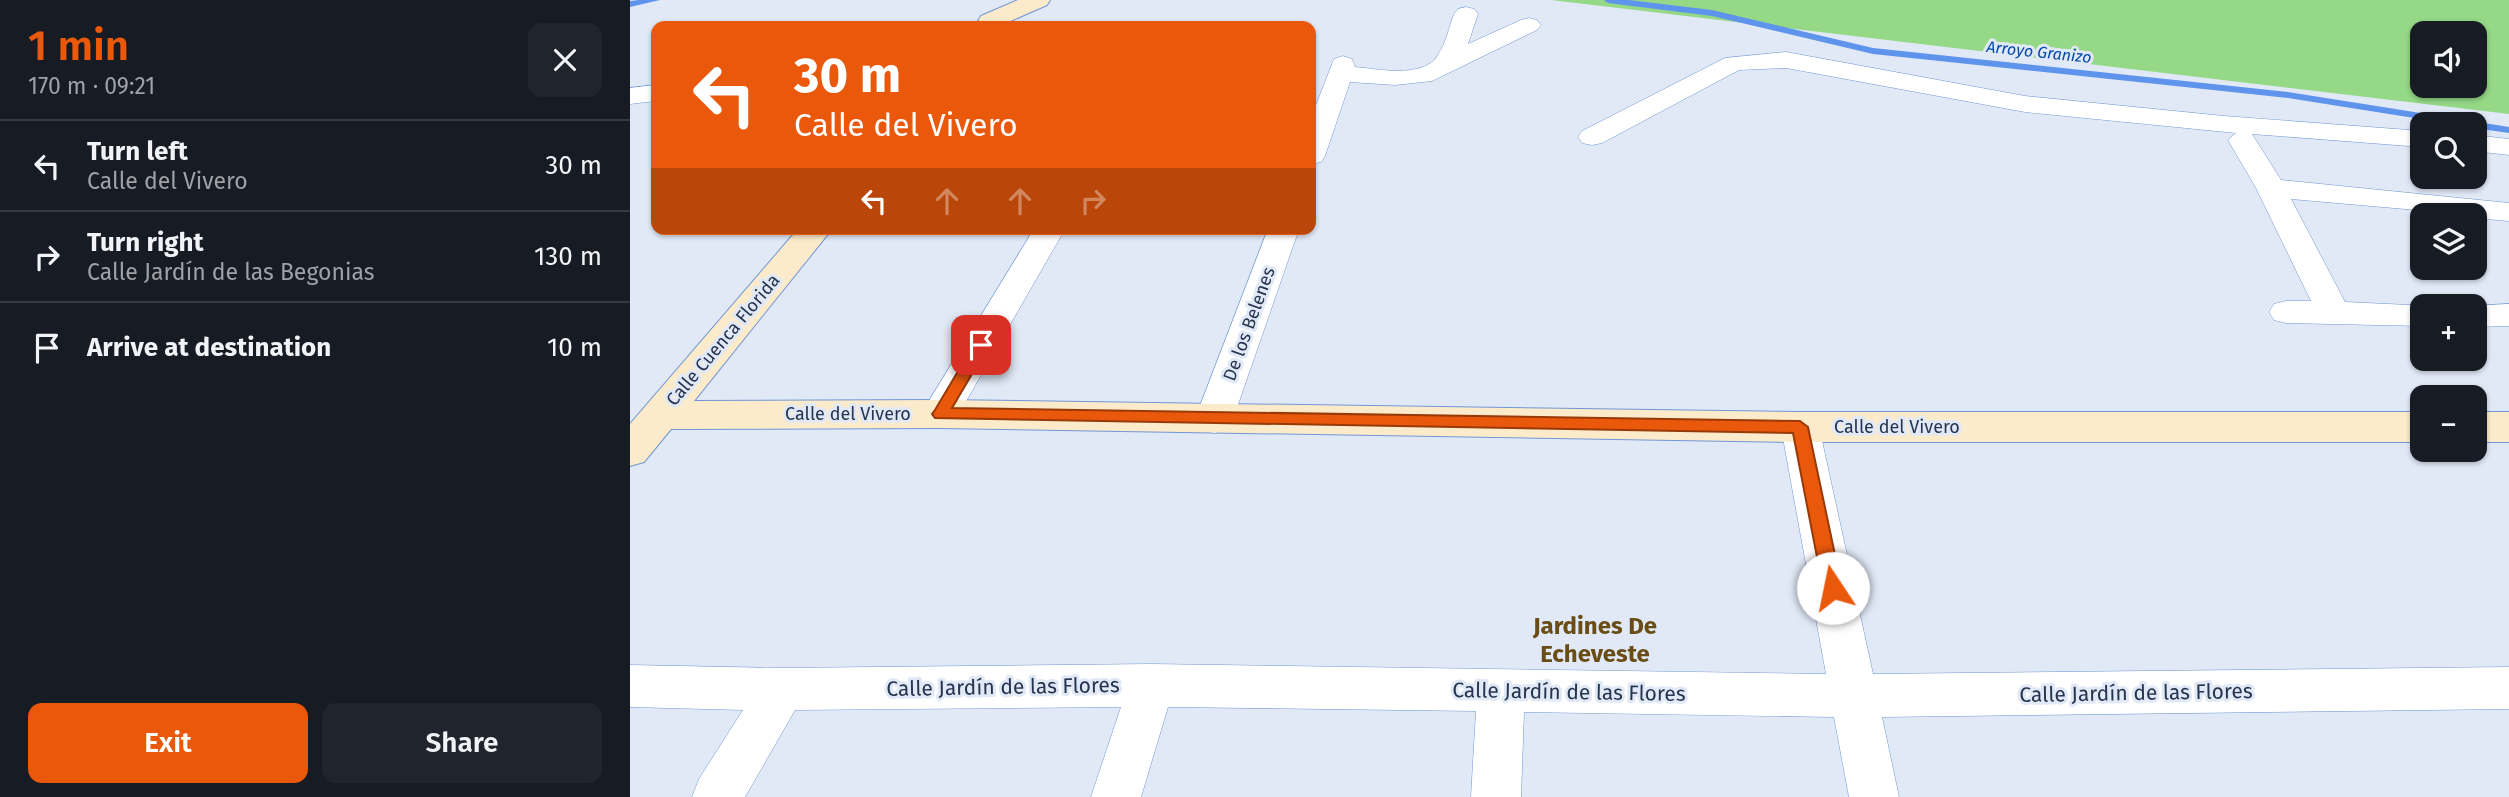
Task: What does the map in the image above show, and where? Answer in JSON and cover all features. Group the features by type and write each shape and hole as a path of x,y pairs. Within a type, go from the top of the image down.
{"street":[{"path":"990,21 1008,0"},
{"path":"994,21 1038,0"},
{"path":"1443,66 1466,14"},
{"path":"1316,137 1335,67 1401,77 1418,76 1530,25"},
{"path":"1592,137 1734,63 1786,60 2025,104 2224,124 2410,138"},
{"path":"630,96 651,94"},
{"path":"2242,140 2271,188 2334,313"},
{"path":"2487,145 2509,148"},
{"path":"2271,188 2509,212"},
{"name":"Calle Cuenca Florida","path":"630,451 811,235"},
{"path":"940,414 1046,235"},
{"name":"De los Belenes","path":"1214,419 1282,235"},
{"path":"2286,312 2410,315"},
{"path":"2487,316 2509,315"},
{"name":"Calle del Vivero","path":"659,415 940,414 1800,427 2410,427"},
{"path":"1800,427 1874,797"},
{"path":"2487,427 2509,427"},
{"path":"1116,797 1151,685"},
{"name":"Calle Jardín de las Flores","path":"630,686 782,689 1151,685 1854,696 2509,688"},
{"path":"717,797 782,689"},
{"path":"1496,797 1501,691"}],"green space":[{"path":"1551,0 2509,0 2509,114"}],"waterway":[{"name":"Arroyo Granizo","path":"630,4 656,0"},
{"name":"Arroyo Granizo","path":"1608,0 1712,13 1873,51 2288,95 2410,114"},
{"name":"Arroyo Granizo","path":"2487,127 2509,130"}],"district":[{"name":"Jardines De Echeveste","path":"1595,640"}],"route":[{"path":"981,345 940,414 1800,427 1833,588"}]}
